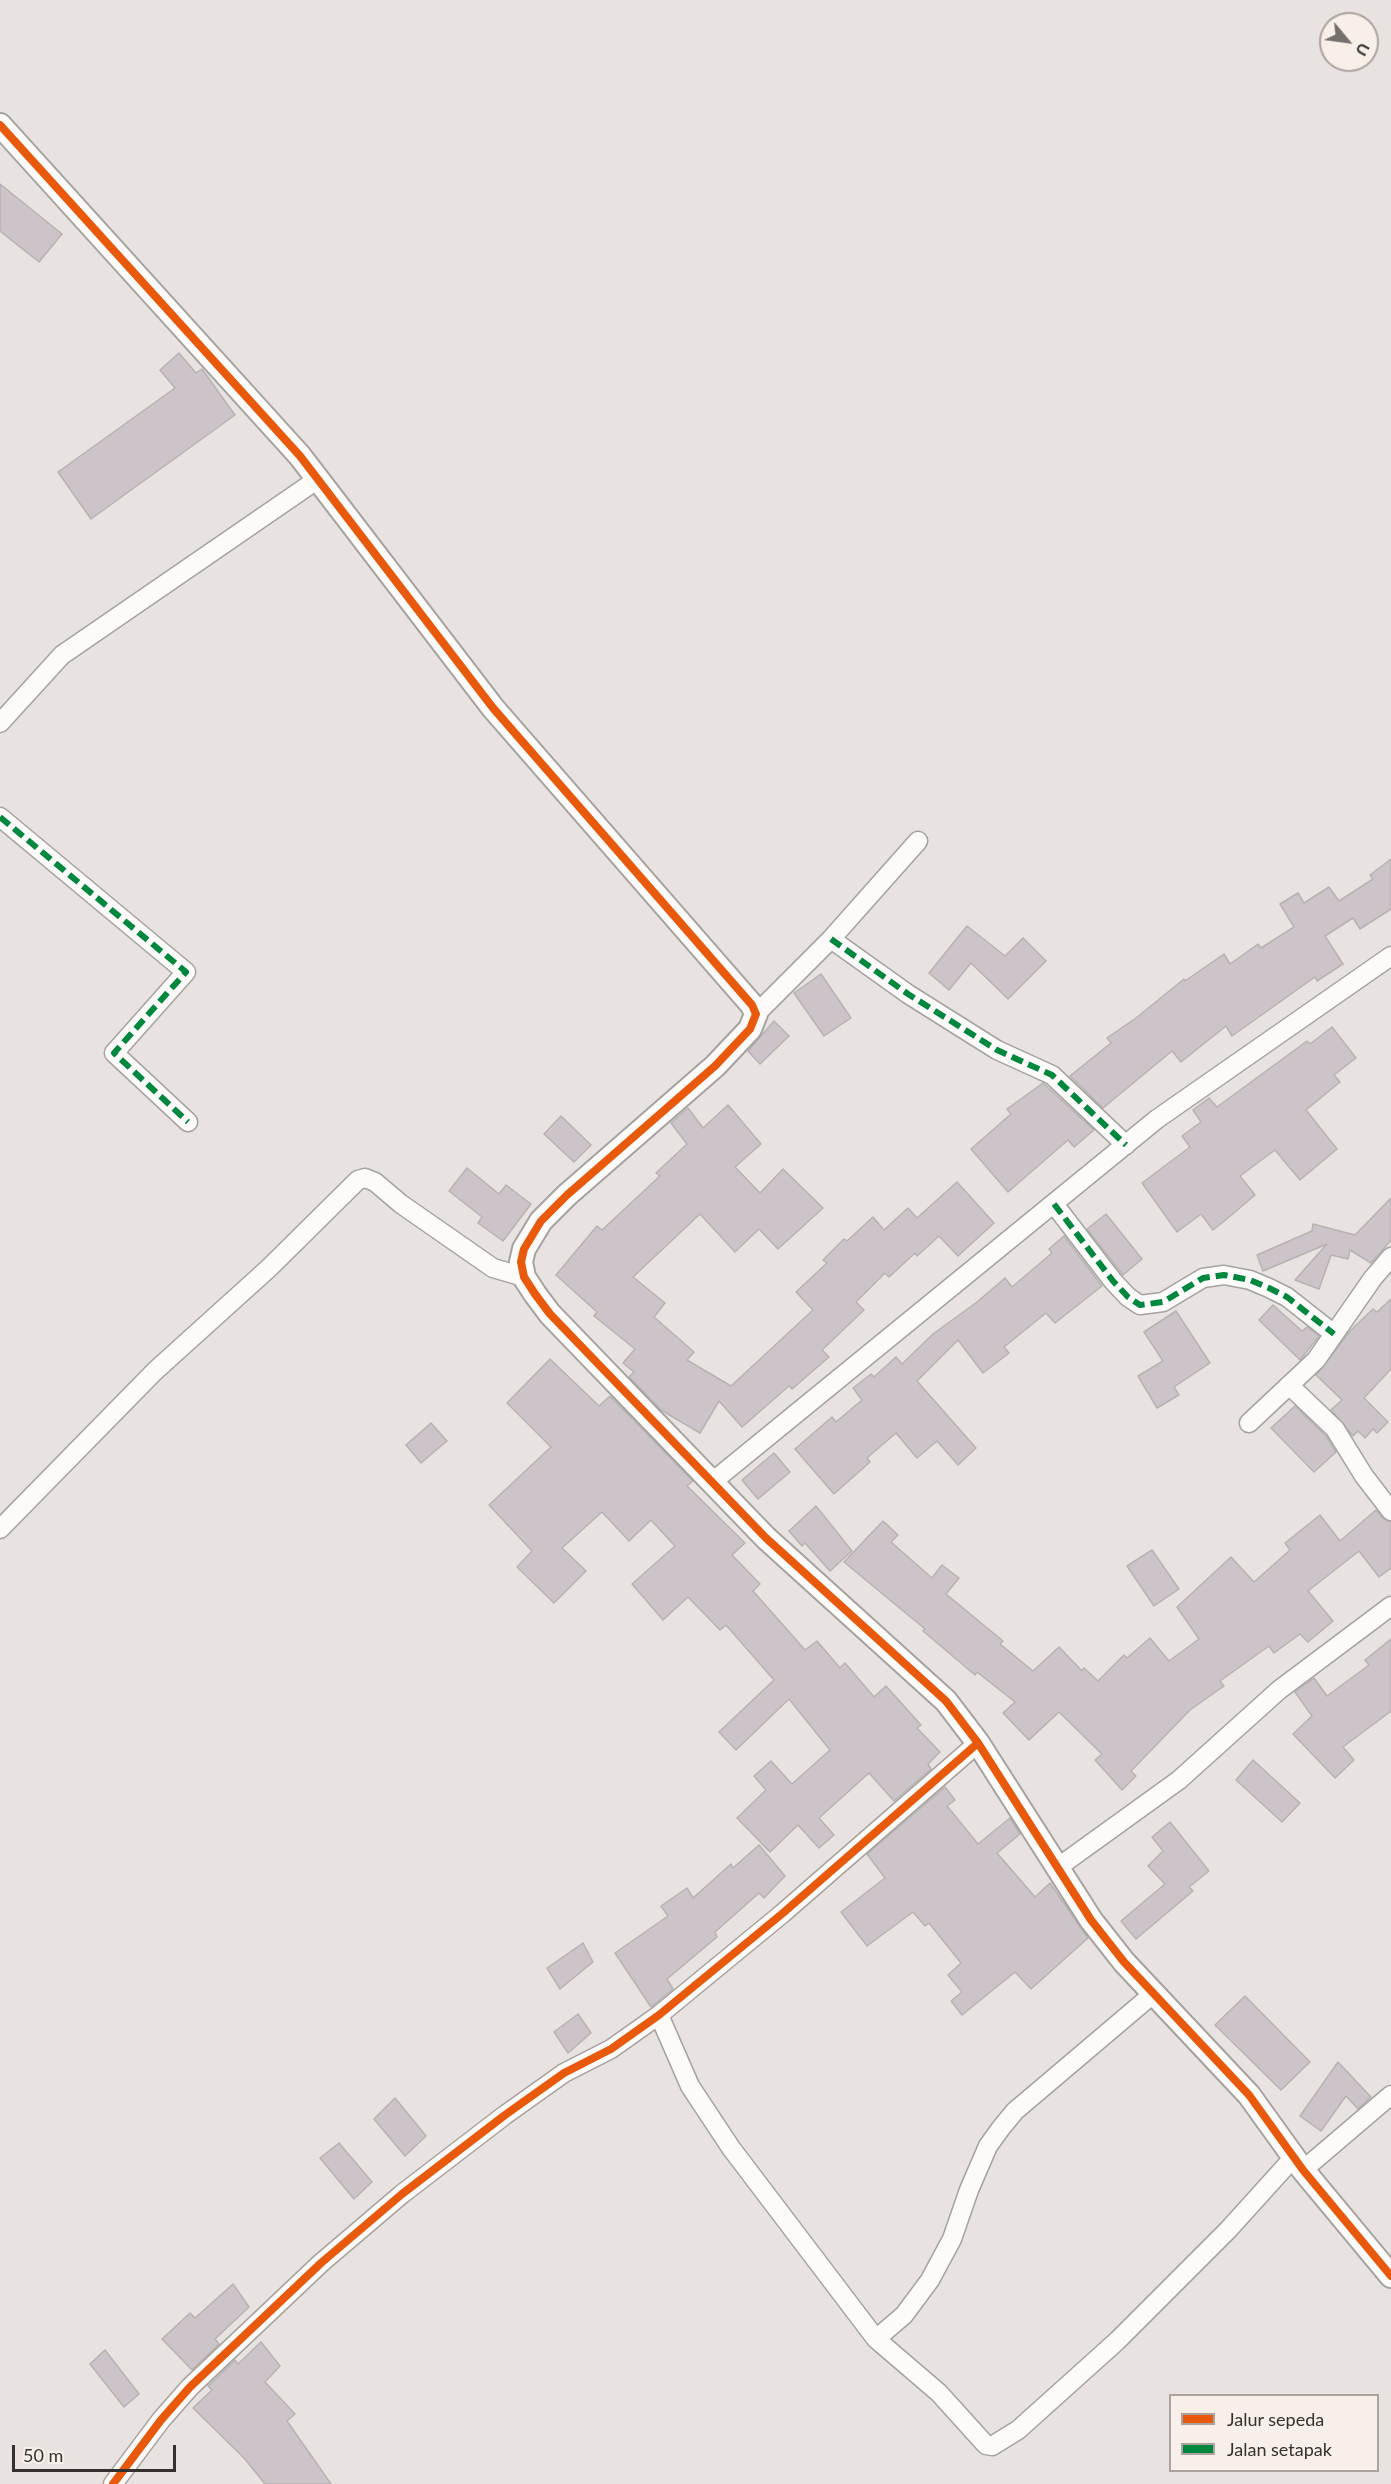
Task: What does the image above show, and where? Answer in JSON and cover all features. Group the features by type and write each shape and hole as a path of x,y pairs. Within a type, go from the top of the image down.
{"street":[{"path":"0,125 318,479 493,708 737,987 756,1014"},
{"path":"0,723 62,655 318,479"},
{"path":"0,817 186,972 114,1053 188,1122"},
{"path":"918,842 831,939 756,1014 750,1029 715,1066 567,1195 541,1221 524,1249 521,1262 524,1277 549,1314 711,1483 766,1538 946,1701 978,1743 1091,1920 1153,1994 1248,2095 1298,2163 1391,2276"},
{"path":"831,939 908,994 996,1050 1052,1075 1126,1145"},
{"path":"711,1483 1157,1119 1391,956"},
{"path":"0,1529 155,1371 269,1268 358,1180 365,1178 375,1182 401,1204 493,1268 524,1277"},
{"path":"1054,1203 1113,1281 1128,1297 1140,1305 1163,1302 1203,1278 1224,1275 1250,1280 1287,1297 1334,1334"},
{"path":"1249,1423 1316,1360 1391,1257"},
{"path":"1289,1385 1335,1429 1364,1476 1391,1511"},
{"path":"1057,1868 1179,1780 1279,1690 1391,1606"},
{"path":"113,2484 161,2420 190,2387 321,2263 402,2194 505,2115 564,2073 611,2049 659,2015 783,1913 978,1743"},
{"path":"876,2339 904,2315 930,2280 952,2239 969,2190 988,2146 1001,2128 1022,2105 1153,1994"},
{"path":"659,2015 690,2086 731,2148 876,2339 939,2392 986,2445 998,2445 1117,2341 1298,2163 1391,2095"}],"building":[{"path":"0,184 62,234 39,262 0,231"},
{"path":"179,353 196,373 202,369 235,415 91,519 58,472 175,388 160,370"},
{"path":"1391,859 1391,909 1360,929 1353,918 1325,936 1343,964 1317,981 1315,977 1232,1036 1226,1026 1181,1062 1172,1051 1103,1108 1070,1076 1111,1043 1107,1038 1184,979 1185,981 1224,954 1230,964 1258,944 1261,948 1294,927 1280,904 1298,893 1304,903 1329,887 1339,901 1373,879 1370,875"},
{"path":"967,926 1005,956 1023,938 1046,961 1008,999 971,963 949,990 929,973"},
{"path":"821,974 851,1018 824,1036 794,993"},
{"path":"774,1021 789,1036 760,1064 748,1051"},
{"path":"1332,1027 1356,1058 1334,1075 1340,1082 1306,1110 1337,1149 1300,1180 1275,1150 1240,1176 1255,1195 1228,1218 1213,1230 1201,1214 1177,1232 1142,1183 1190,1147 1182,1136 1201,1122 1193,1110 1209,1098 1217,1107 1307,1041 1310,1044"},
{"path":"1043,1083 1094,1130 1074,1147 1068,1140 1008,1192 971,1149 1011,1114 1007,1109"},
{"path":"728,1105 761,1144 735,1167 760,1193 783,1169 823,1208 778,1249 759,1229 735,1252 700,1214 633,1277 665,1303 654,1317 694,1352 687,1360 731,1386 813,1310 796,1292 827,1263 823,1260 844,1239 847,1241 873,1217 884,1230 908,1208 917,1218 957,1182 994,1223 958,1256 939,1236 917,1256 915,1253 889,1277 885,1273 856,1302 864,1310 822,1350 829,1357 792,1389 789,1386 742,1427 719,1401 700,1433 661,1410 629,1377 634,1372 623,1363 635,1349 594,1316 597,1312 556,1275 597,1226 602,1230 660,1176 656,1173 687,1144 671,1123 688,1108 703,1128"},
{"path":"561,1116 591,1145 574,1162 544,1134"},
{"path":"467,1168 499,1194 506,1185 531,1204 503,1241 478,1223 482,1217 449,1191"},
{"path":"1391,1198 1391,1240 1371,1263 1350,1250 1348,1259 1331,1255 1319,1289 1295,1280 1327,1244 1263,1271 1257,1255 1312,1231 1313,1224 1355,1235"},
{"path":"1106,1214 1142,1259 1123,1275 1087,1229"},
{"path":"1064,1236 1102,1286 1055,1323 1046,1313 1004,1347 1009,1353 983,1373 958,1340 917,1381 976,1448 958,1465 937,1441 917,1458 896,1433 867,1458 870,1462 834,1494 795,1449 832,1417 836,1422 862,1400 853,1388 871,1374 874,1377 896,1357 902,1364 933,1334 1005,1278 1012,1287 1052,1253 1049,1249"},
{"path":"1391,1299 1391,1369 1364,1398 1388,1422 1377,1433 1373,1429 1365,1438 1358,1431 1353,1436 1331,1410 1342,1400 1316,1375 1350,1331 1373,1309 1377,1312"},
{"path":"1273,1305 1302,1331 1307,1327 1319,1336 1300,1360 1259,1320"},
{"path":"1176,1311 1210,1363 1174,1387 1179,1395 1157,1408 1138,1376 1163,1361 1144,1332"},
{"path":"550,1359 599,1406 610,1396 693,1481 687,1486 745,1543 732,1555 760,1584 753,1591 805,1650 817,1641 840,1668 845,1663 874,1697 886,1686 921,1725 917,1728 940,1752 928,1764 931,1769 894,1801 869,1773 819,1818 834,1835 819,1848 798,1825 770,1852 737,1818 766,1790 754,1776 771,1761 792,1784 830,1750 789,1699 736,1750 719,1732 774,1680 726,1625 720,1630 688,1597 663,1620 632,1584 675,1546 651,1520 629,1541 602,1512 562,1548 586,1571 554,1603 517,1567 532,1551 489,1505 551,1447 507,1403"},
{"path":"1295,1406 1326,1436 1336,1452 1314,1472 1271,1428"},
{"path":"431,1423 447,1441 421,1463 406,1445"},
{"path":"774,1453 790,1472 758,1499 742,1480"},
{"path":"816,1506 852,1551 830,1571 805,1543 802,1546 789,1531"},
{"path":"1376,1510 1383,1518 1391,1522 1391,1568 1379,1577 1359,1551 1308,1591 1333,1621 1308,1642 1300,1634 1274,1653 1269,1646 1220,1681 1224,1686 1190,1710 1131,1771 1136,1776 1122,1790 1095,1760 1102,1754 1059,1712 1029,1740 1003,1713 1015,1702 977,1672 975,1675 923,1631 925,1629 844,1562 883,1521 898,1535 891,1542 932,1578 942,1565 959,1578 946,1594 1003,1641 1000,1644 1033,1671 1059,1647 1082,1671 1084,1668 1098,1681 1124,1655 1127,1658 1150,1638 1169,1661 1199,1639 1177,1607 1231,1557 1254,1582 1290,1550 1285,1543 1320,1515 1340,1541"},
{"path":"1152,1550 1179,1589 1154,1606 1127,1566"},
{"path":"1391,1639 1391,1711 1343,1747 1354,1760 1335,1778 1293,1734 1312,1716 1295,1692 1314,1678 1327,1696 1369,1665 1365,1660"},
{"path":"1253,1760 1300,1803 1282,1822 1236,1780"},
{"path":"945,1787 955,1800 947,1806 978,1844 1010,1818 1020,1834 997,1853 1035,1897 1050,1883 1088,1938 1031,1989 1015,1972 962,2015 951,2001 962,1992 948,1975 961,1963 929,1923 925,1926 913,1912 867,1946 841,1912 885,1878 867,1854"},
{"path":"1170,1822 1209,1871 1189,1887 1193,1891 1136,1939 1121,1921 1165,1884 1148,1866 1163,1851 1152,1837"},
{"path":"759,1845 785,1876 764,1898 759,1893 715,1932 717,1937 667,1979 673,1989 651,2007 615,1953 668,1916 661,1906 687,1888 693,1898 731,1864 733,1868"},
{"path":"583,1943 593,1962 560,1989 547,1968"},
{"path":"1245,1996 1310,2062 1281,2090 1215,2025"},
{"path":"578,2014 591,2033 568,2053 554,2032"},
{"path":"1338,2062 1371,2097 1358,2109 1346,2096 1321,2131 1300,2116"},
{"path":"395,2098 426,2136 405,2156 374,2119"},
{"path":"339,2143 372,2182 354,2199 320,2158"},
{"path":"233,2284 249,2307 215,2339 219,2344 192,2370 162,2339 190,2313 195,2318"},
{"path":"261,2342 280,2366 265,2382 295,2414 287,2421 331,2484 265,2484 244,2458 193,2408 212,2390 208,2386 235,2360 238,2364"},
{"path":"105,2350 139,2394 124,2407 90,2364"}],"marked path":[{"path":"0,817 186,972 114,1053 188,1122"},
{"path":"831,939 908,994 997,1050 1052,1075 1126,1145"},
{"path":"1054,1204 1113,1281 1128,1297 1140,1305 1163,1302 1203,1278 1224,1275 1250,1280 1287,1297 1334,1334"}],"cycle path":[{"path":"0,125 300,456 493,708 752,1005 756,1014 750,1029 715,1066 567,1195 541,1221 524,1249 521,1262 524,1277 550,1314 766,1538 946,1701 978,1743 1091,1920 1124,1962 1249,2095 1303,2170 1391,2276"},
{"path":"113,2484 161,2420 190,2387 321,2263 402,2194 505,2115 564,2073 611,2049 659,2015 783,1913 978,1743"}]}
